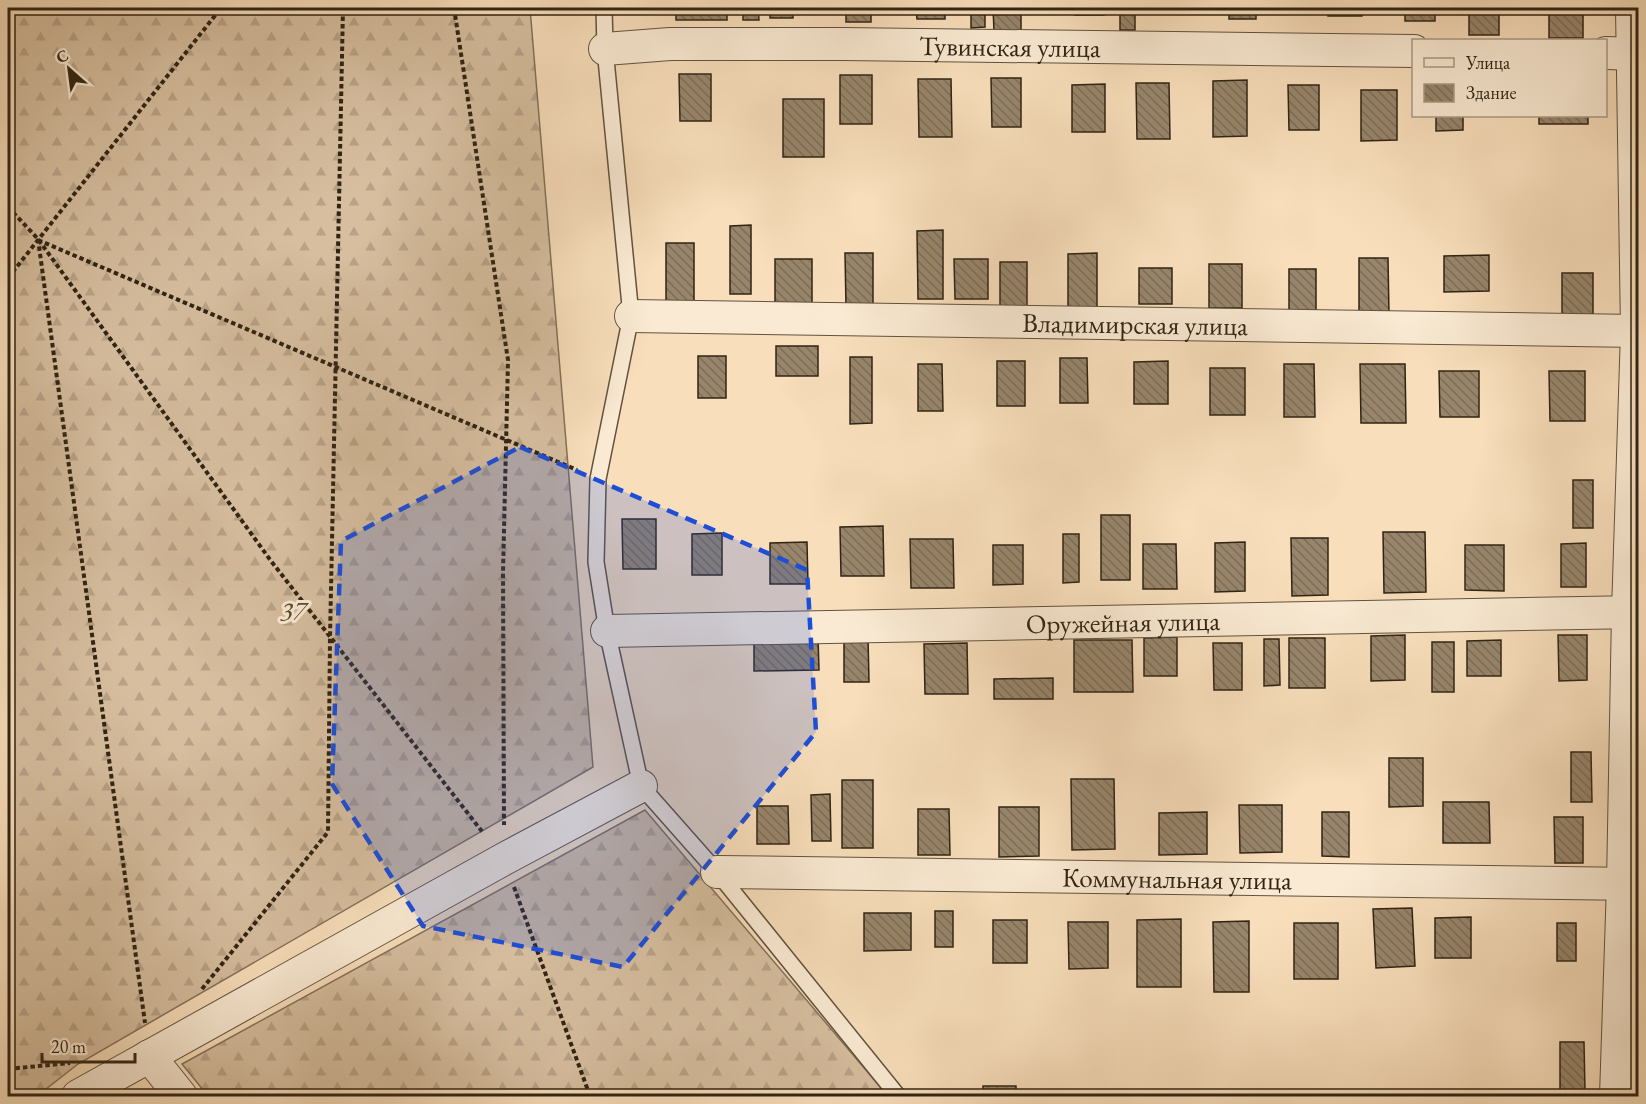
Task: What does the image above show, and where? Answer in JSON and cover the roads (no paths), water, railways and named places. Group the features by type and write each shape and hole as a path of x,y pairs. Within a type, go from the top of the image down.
{"street":[{"path":"1616,1096 1630,884 1638,331 1626,54 1632,8"},
{"name":"Тувинская улица","path":"605,49 670,44 843,44 1412,51"},
{"name":"Владимирская улица","path":"631,316 1638,331"},
{"name":"Оружейная улица","path":"607,631 1633,612"},
{"path":"78,1096 504,859 641,786"},
{"name":"Коммунальная улица","path":"717,872 1630,884"},
{"path":"149,1056 181,1096"}],"lane":[{"path":"604,8 605,49 631,316 598,479 596,562 607,631 641,786 717,872 898,1096"}],"park label":[{"name":"37","path":"293,610"}]}
